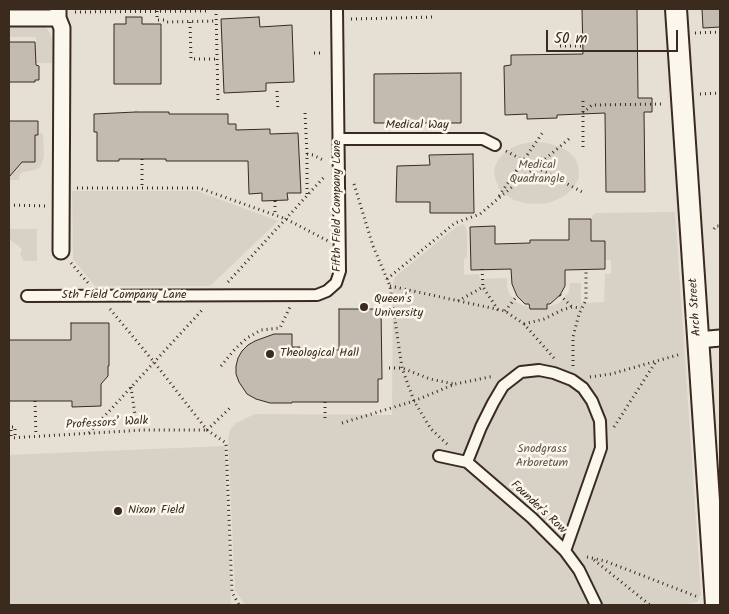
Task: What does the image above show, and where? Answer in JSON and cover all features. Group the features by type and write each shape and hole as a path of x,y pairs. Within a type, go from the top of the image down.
{"street":[{"name":"Arch Street","path":"676,9 698,344 710,602"},
{"path":"9,18 58,13 62,28 61,251"},
{"path":"698,344 720,338"}],"lane":[{"name":"Fifth Field Company Lane","path":"218,296 317,295 327,291 336,283 340,271 337,9"},
{"name":"Medical Way","path":"339,139 483,139 495,145"},
{"name":"5th Field Company Lane","path":"27,296 218,296"},
{"path":"467,462 481,428 503,386 521,372 538,370 554,373 572,380 583,388 592,401 600,421 601,448 569,556"},
{"name":"Founder's Row","path":"439,456 467,462 532,518 569,556 579,570 596,605"}],"path":[{"path":"75,12 207,11 207,9"},
{"path":"216,9 218,101"},
{"path":"157,11 157,20 165,20 167,22 216,21"},
{"path":"347,19 436,17"},
{"path":"190,22 191,59 217,59"},
{"path":"690,34 720,32"},
{"path":"560,46 582,46"},
{"path":"314,53 324,52"},
{"path":"277,91 278,111"},
{"path":"694,94 720,93"},
{"path":"582,101 583,148"},
{"path":"583,114 592,105 670,104"},
{"path":"305,113 307,195"},
{"path":"496,201 542,132"},
{"path":"387,279 455,223 480,214 570,138"},
{"path":"495,145 584,193"},
{"path":"307,154 325,160 326,175"},
{"path":"142,159 142,188"},
{"path":"89,433 218,296 339,161 350,169 373,246 390,286 402,368 414,401 431,429 467,462"},
{"path":"61,188 199,188 286,219 340,247"},
{"path":"275,201 275,215"},
{"path":"9,205 61,206"},
{"path":"714,229 716,226 720,226"},
{"path":"61,251 154,362 207,430 226,443 232,592 239,605"},
{"path":"482,269 483,287 498,310"},
{"path":"572,380 573,337 581,308 586,300 586,270"},
{"path":"390,286 505,311 524,324 572,380"},
{"path":"458,302 483,287"},
{"path":"222,366 247,338 261,330 280,328 295,295"},
{"path":"560,295 572,307"},
{"path":"505,311 517,296"},
{"path":"524,324 544,319 572,307 581,308"},
{"path":"572,380 611,374 656,362 698,344"},
{"path":"601,448 656,362"},
{"path":"389,368 402,368 430,379 455,384"},
{"path":"342,423 414,401 455,384 489,376"},
{"path":"131,387 136,422"},
{"path":"35,401 36,436"},
{"path":"325,402 325,422"},
{"path":"207,430 230,408"},
{"name":"Professors’ Walk","path":"12,437 144,430 207,430"},
{"path":"569,556 584,556 604,561 710,602"},
{"path":"592,558 650,605"}],"shaded area":[{"name":"Queen's University","path":"9,9 720,9 720,605 9,605"}],"green space":[{"path":"9,24 40,25 46,28 52,38 52,63 36,63 36,37 9,37"},
{"path":"43,133 44,157 40,167 23,172 20,174 19,180 9,180 9,169 13,169 20,162 35,162 35,135"},
{"name":"Medical Quadrangle","path":"526,143 547,143 568,151 575,158 578,166 579,178 573,188 567,194 548,203 536,204 514,200 502,192 495,178 494,169 498,160 506,151"},
{"path":"72,191 197,191 278,221 210,286 95,286 73,259"},
{"name":"Snodgrass Arboretum","path":"675,212 701,595 697,602 681,605 245,605 235,590 228,440 230,430 236,423 255,414 392,415 393,285 396,276 456,227 464,224 467,231 467,258 464,259 464,275 479,274 480,279 507,278 509,293 516,302 530,309 547,309 547,306 559,303 569,292 570,283 581,283 581,303 604,302 605,274 611,274 611,260 605,260 605,241 591,241 592,216 598,213"},
{"path":"9,229 37,229 37,261 24,261 20,254 21,248 9,239"},
{"name":"Nixon Field","path":"225,446 231,605 9,605 9,455"}],"building":[{"path":"582,9 637,9 638,98 652,98 652,112 644,112 645,192 606,192 605,113 557,115 557,118 527,119 527,114 505,115 504,66 511,65 511,55 583,54"},
{"path":"702,9 720,9 720,27 703,28"},
{"path":"126,17 142,17 142,24 161,24 161,84 114,84 114,24 126,24"},
{"path":"259,17 260,27 292,25 294,82 266,83 266,91 224,93 221,19"},
{"path":"9,42 35,42 39,80 35,80 35,82 9,82"},
{"path":"461,73 461,123 374,123 374,74"},
{"path":"136,112 228,114 228,124 236,124 236,130 270,129 270,134 298,133 301,193 287,193 288,200 262,201 262,193 249,194 248,161 119,159 119,161 97,161 97,132 94,132 94,114"},
{"path":"9,121 38,121 38,135 35,135 35,162 22,162 9,177"},
{"path":"473,154 474,213 430,213 430,202 396,202 397,166 430,165 429,155"},
{"path":"569,219 591,219 591,241 605,241 605,269 565,270 565,286 560,295 550,304 547,304 547,309 530,309 529,304 525,304 517,296 512,284 511,269 471,270 470,227 495,226 495,244 530,243 530,240 569,240"},
{"name":"Theological Hall","path":"339,309 381,309 382,379 378,379 378,402 270,403 247,394 239,382 236,366 242,351 248,345 274,334 292,334 292,347 300,347 300,357 333,357 333,350 339,350"},
{"path":"71,323 109,323 109,366 108,376 101,384 101,406 72,407 72,401 9,401 9,340 71,340"}],"place":[{"name":"Queen's University","path":"364,307"},
{"name":"Theological Hall","path":"270,354"},
{"name":"Nixon Field","path":"118,511"}]}
